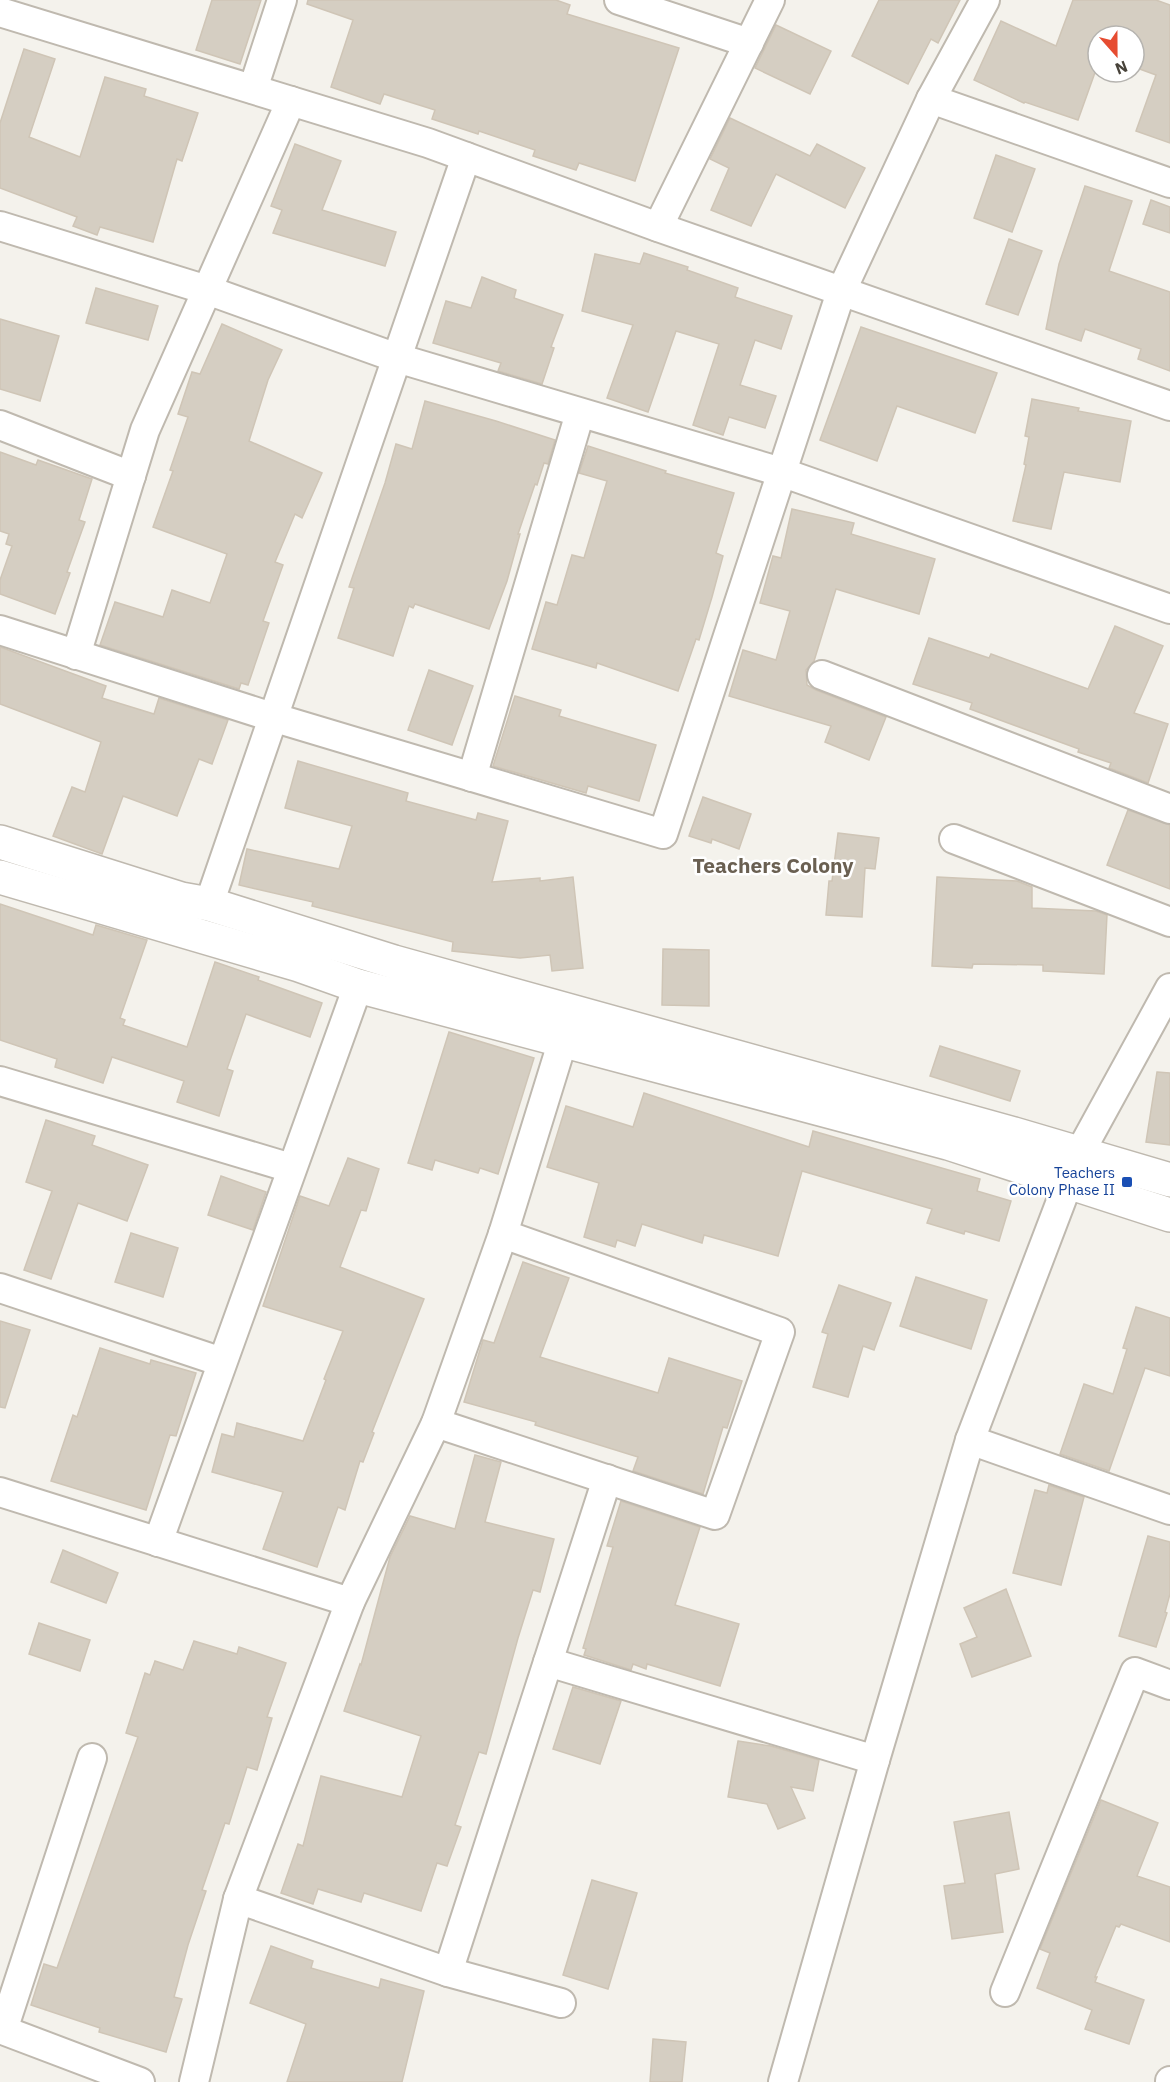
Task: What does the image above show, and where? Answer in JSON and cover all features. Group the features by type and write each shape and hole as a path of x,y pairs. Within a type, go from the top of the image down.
{"street":[{"path":"253,89 282,0"},
{"path":"619,0 749,43"},
{"path":"658,227 770,0"},
{"path":"0,630 273,717 663,834 841,291 931,99 985,0"},
{"path":"0,12 428,143 658,227 1170,406"},
{"path":"931,99 1170,183"},
{"path":"76,655 145,430 291,101"},
{"path":"209,904 466,157"},
{"path":"0,226 207,290 397,358 781,472 1170,609"},
{"path":"472,777 580,412"},
{"path":"0,425 130,476"},
{"path":"822,675 1170,809"},
{"path":"954,838 1170,922"},
{"path":"0,842 394,962 1014,1134 1074,1169 1170,1215"},
{"path":"0,877 299,965 358,986 739,1089 948,1143 1074,1169 1139,1169 1170,1180"},
{"path":"158,1542 358,986"},
{"path":"783,2082 970,1440 1074,1169 1170,988"},
{"path":"194,2082 238,1899 350,1602 436,1423 502,1234 563,1040"},
{"path":"0,1080 291,1168"},
{"path":"436,1423 715,1515 780,1332 502,1234"},
{"path":"0,1288 222,1362"},
{"path":"970,1440 1170,1510"},
{"path":"448,1972 607,1479"},
{"path":"0,1492 350,1602"},
{"path":"548,1662 875,1760"},
{"path":"1005,1992 1136,1672 1170,1684"},
{"path":"92,1758 2,2030 140,2082"},
{"path":"238,1899 448,1972 561,2003"}],"building":[{"path":"212,0 261,0 240,64 196,50"},
{"path":"308,0 556,0 570,5 567,14 679,48 635,181 579,163 576,170 533,156 535,150 479,131 478,134 432,119 435,110 384,94 380,104 331,87 353,20 307,4"},
{"path":"879,0 960,0 938,43 931,39 908,84 852,56"},
{"path":"1073,0 1156,0 1170,5 1170,143 1136,131 1156,75 1146,71 1146,24 1086,24 1086,84 1091,84 1078,120 1024,103 974,80 1001,21 1056,46"},
{"path":"776,25 831,51 810,94 755,68"},
{"path":"24,49 55,59 29,137 80,157 105,77 146,89 144,96 198,113 182,161 177,159 153,242 100,227 97,235 73,226 77,217 0,188 0,123"},
{"path":"730,118 810,156 817,144 865,168 845,208 776,174 751,226 711,210 729,168 710,159"},
{"path":"295,144 341,161 322,210 396,232 385,266 273,233 282,210 271,206"},
{"path":"996,155 1035,169 1012,232 974,218"},
{"path":"1085,186 1132,201 1109,271 1170,292 1170,371 1138,359 1141,349 1085,329 1081,341 1046,329 1059,264"},
{"path":"1151,200 1170,207 1170,233 1143,224"},
{"path":"1009,239 1042,251 1018,315 986,304"},
{"path":"644,253 688,267 687,270 738,288 735,297 792,316 781,349 755,340 740,385 776,396 765,428 729,417 723,435 693,425 719,344 676,331 648,412 607,398 633,325 582,311 595,254 640,264"},
{"path":"482,277 516,290 514,298 563,315 551,347 554,348 542,384 498,371 501,363 433,343 446,301 471,308"},
{"path":"96,288 158,306 148,340 86,323"},
{"path":"0,319 59,336 40,401 0,389"},
{"path":"222,324 282,350 268,380 249,441 322,473 302,518 295,514 275,562 283,565 263,621 269,623 248,685 241,683 239,689 100,645 115,602 163,617 172,590 210,603 227,554 153,527 173,471 170,470 188,417 178,414 192,372 200,374"},
{"path":"861,327 997,373 975,433 897,406 877,461 820,440"},
{"path":"1032,399 1131,421 1120,482 1064,472 1051,529 1013,521 1026,465 1024,464 1029,437 1025,436"},
{"path":"425,401 555,440 548,464 544,463 537,485 535,484 518,534 520,534 507,581 489,629 415,604 413,608 409,606 393,656 338,638 354,588 349,587 396,444 412,449"},
{"path":"588,446 666,471 665,473 734,493 716,553 723,556 712,597 699,640 696,639 678,691 597,663 596,668 532,649 546,602 557,605 572,555 584,558 607,481 579,473"},
{"path":"0,452 36,465 38,460 92,479 79,520 85,522 55,614 0,594 0,580 12,546 6,544 9,534 0,531"},
{"path":"792,509 854,523 851,534 935,559 919,614 836,589 814,661 806,670 807,685 886,717 869,760 825,742 831,726 729,696 743,650 776,660 790,611 760,603 773,556 781,558"},
{"path":"1115,626 1163,646 1134,713 1168,724 1148,783 1109,768 1111,763 1078,752 1079,749 970,709 972,703 913,684 929,638 989,658 991,654 1088,689"},
{"path":"0,647 106,686 102,698 154,714 159,698 228,720 212,764 199,759 177,816 123,796 102,854 53,836 72,787 85,792 101,742 0,704"},
{"path":"429,670 473,686 452,745 408,730"},
{"path":"515,696 561,710 559,716 656,745 639,801 588,786 586,793 493,766"},
{"path":"298,761 408,793 406,801 476,820 478,813 508,821 492,882 540,878 540,881 573,877 583,968 552,971 550,955 520,958 452,951 453,942 312,906 313,902 239,885 247,849 339,869 352,826 285,808"},
{"path":"703,797 751,814 739,849 712,839 711,843 689,836"},
{"path":"1128,810 1170,825 1170,889 1107,865"},
{"path":"838,833 879,838 875,869 865,868 862,917 826,915 829,881 832,881"},
{"path":"937,877 1017,881 1032,887 1032,908 1096,911 1107,915 1104,974 1043,971 1043,965 973,964 972,968 932,966"},
{"path":"0,904 93,935 96,925 147,940 120,1018 125,1020 123,1025 187,1047 215,962 322,1003 310,1037 246,1014 227,1069 233,1071 219,1116 177,1102 184,1081 112,1057 103,1083 55,1067 57,1059 0,1040"},
{"path":"663,949 709,950 709,1006 662,1005"},
{"path":"449,1032 534,1058 498,1174 480,1168 478,1173 435,1160 432,1170 408,1163"},
{"path":"940,1046 1020,1071 1010,1101 930,1076"},
{"path":"1157,1072 1170,1073 1170,1145 1146,1142"},
{"path":"644,1093 809,1147 813,1131 980,1179 977,1191 1011,1201 999,1241 927,1223 932,1209 802,1171 778,1256 704,1235 702,1243 642,1224 635,1246 617,1240 615,1247 584,1237 599,1183 547,1167 566,1106 633,1127"},
{"path":"46,1120 95,1136 92,1145 148,1165 127,1221 78,1203 51,1279 24,1270 52,1191 26,1182"},
{"path":"348,1158 379,1169 366,1211 361,1210 340,1267 424,1299 372,1432 374,1433 363,1462 360,1461 345,1510 338,1507 317,1567 263,1549 283,1492 212,1472 222,1434 234,1437 237,1423 303,1441 343,1331 263,1306 300,1196 329,1206"},
{"path":"221,1176 266,1192 253,1230 208,1215"},
{"path":"131,1233 178,1248 163,1297 115,1282"},
{"path":"523,1262 569,1278 540,1357 658,1393 669,1358 742,1381 727,1428 723,1427 703,1494 633,1471 638,1457 535,1425 536,1422 464,1402 483,1340 494,1343"},
{"path":"916,1277 987,1300 971,1349 900,1326"},
{"path":"839,1285 891,1303 874,1350 863,1346 848,1397 813,1387 828,1334 822,1332"},
{"path":"1136,1307 1170,1318 1170,1376 1145,1368 1109,1471 1060,1454 1084,1384 1113,1394 1127,1349 1123,1348"},
{"path":"0,1321 30,1330 5,1408 0,1407"},
{"path":"100,1348 150,1364 151,1360 196,1373 176,1436 170,1435 146,1510 51,1481 73,1415 77,1417"},
{"path":"475,1455 501,1462 485,1522 554,1539 540,1592 533,1590 486,1754 479,1752 455,1825 461,1827 447,1866 437,1863 421,1911 364,1893 361,1902 318,1889 313,1904 281,1893 298,1844 303,1846 321,1776 402,1797 421,1736 344,1711 361,1665 390,1557 410,1516 455,1529"},
{"path":"1049,1485 1084,1497 1061,1585 1013,1573 1035,1490 1047,1493"},
{"path":"621,1501 700,1527 675,1605 739,1624 720,1686 647,1664 646,1669 633,1664 631,1670 584,1655 586,1649 583,1648 613,1547 607,1546"},
{"path":"1148,1536 1170,1542 1170,1594 1165,1612 1167,1613 1156,1647 1119,1636"},
{"path":"63,1550 118,1573 106,1603 51,1582"},
{"path":"1006,1589 1031,1656 972,1677 960,1644 977,1637 964,1608"},
{"path":"39,1623 90,1640 80,1671 29,1654"},
{"path":"194,1641 237,1654 239,1647 286,1663 267,1717 272,1718 257,1770 247,1767 229,1824 225,1823 202,1890 206,1891 174,1997 182,1999 166,2052 99,2032 100,2028 31,2005 44,1964 57,1968 138,1737 126,1733 145,1673 150,1675 155,1661 183,1670"},
{"path":"573,1687 621,1701 600,1764 553,1749"},
{"path":"738,1741 771,1746 819,1760 813,1791 791,1787 805,1818 778,1829 767,1804 728,1797"},
{"path":"1101,1800 1158,1823 1137,1876 1170,1887 1170,1942 1121,1924 1119,1927 1116,1926 1095,1977 1097,1977 1095,1982 1144,2000 1129,2044 1085,2029 1092,2010 1037,1988 1050,1953 1040,1949"},
{"path":"1009,1812 1019,1869 995,1874 1003,1932 952,1939 944,1886 965,1883 954,1822"},
{"path":"592,1880 637,1893 608,1989 563,1975"},
{"path":"271,1946 313,1961 311,1968 379,1988 381,1979 424,1991 402,2082 287,2082 306,2024 250,2003"},
{"path":"653,2039 686,2042 682,2082 650,2082"}],"place":[{"name":"Teachers Colony Phase II","path":"1127,1182"}],"district":[{"name":"Teachers Colony","path":"773,866"}]}
